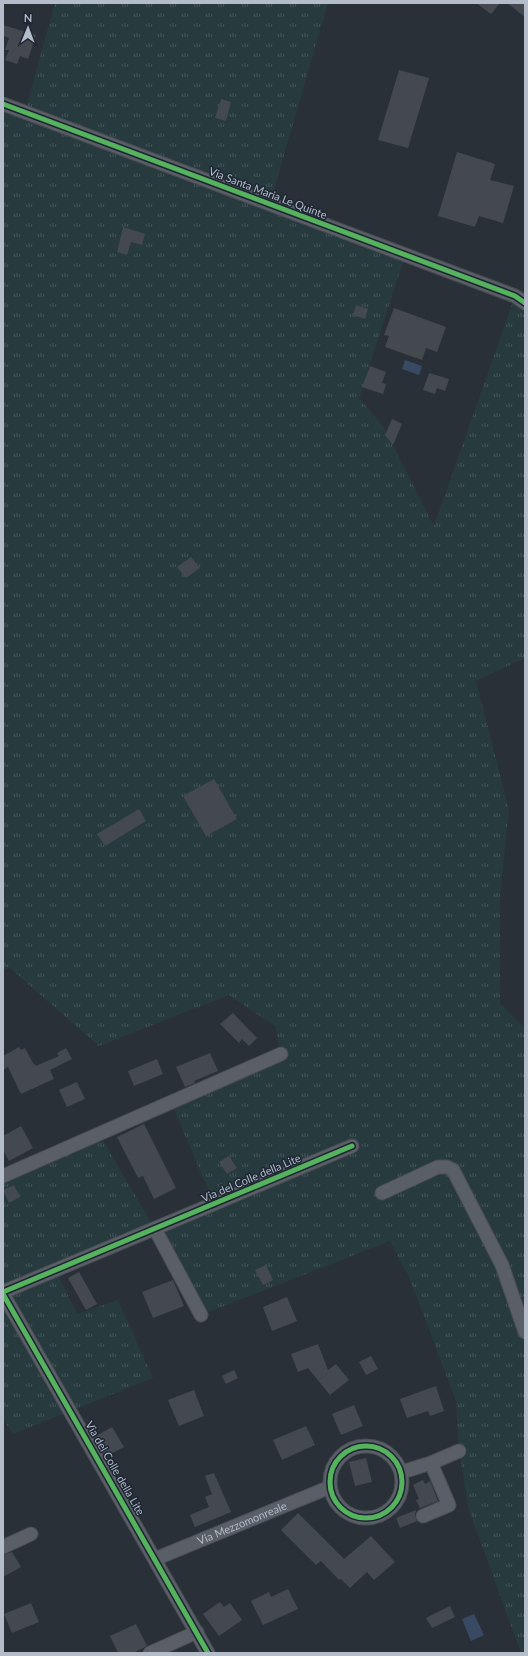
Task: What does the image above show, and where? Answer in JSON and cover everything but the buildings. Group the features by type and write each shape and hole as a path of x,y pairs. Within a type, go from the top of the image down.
{"street":[{"name":"Via Santa Maria Le Quinte","path":"3,104 515,296 525,303"},
{"path":"3,1176 282,1054"},
{"name":"Via del Colle della Lite","path":"208,1653 3,1293 352,1146"},
{"path":"382,1193 438,1167 447,1167 453,1170 502,1265 525,1332"},
{"path":"155,1229 201,1315"},
{"path":"369,1445 380,1448 390,1454 397,1462 402,1472 403,1484 400,1495 394,1506 385,1513 374,1518 362,1518 350,1515 333,1499 330,1487 330,1476 333,1466 339,1457 348,1450 358,1446 369,1445"},
{"path":"402,1472 431,1463 459,1451"},
{"path":"423,1516 449,1505 431,1463"},
{"name":"Via Mezzomonreale","path":"155,1559 330,1487"},
{"path":"3,1547 31,1534"},
{"path":"150,1653 197,1632"}],"green space":[{"path":"55,3 328,3 269,207 405,256 359,398 383,426 434,526 515,296 525,303 525,658 476,681 509,810 500,898 500,1003 525,1028 525,1653 521,1653 469,1510 459,1451 456,1401 409,1277 390,1241 201,1315 155,1229 214,1204 171,1102 281,1054 275,1026 229,995 99,1046 10,968 3,970 3,104 25,112"},
{"path":"99,1134 155,1229 56,1271 77,1314 118,1300 153,1378 13,1434 3,1419 3,1176"}],"water":[{"path":"405,360 422,366 419,375 402,369"},
{"path":"474,1614 484,1635 471,1641 462,1619"}],"cycle path":[{"path":"3,104 515,296 525,303"},
{"path":"3,1292 352,1146"},
{"path":"3,1294 208,1653"},
{"path":"359,1446 373,1446 380,1448 392,1456 400,1468 402,1482 400,1496 392,1508 380,1516 373,1518 359,1518 352,1516 340,1508 332,1496 330,1489 330,1475 332,1468 340,1456 352,1448 359,1446"}]}
